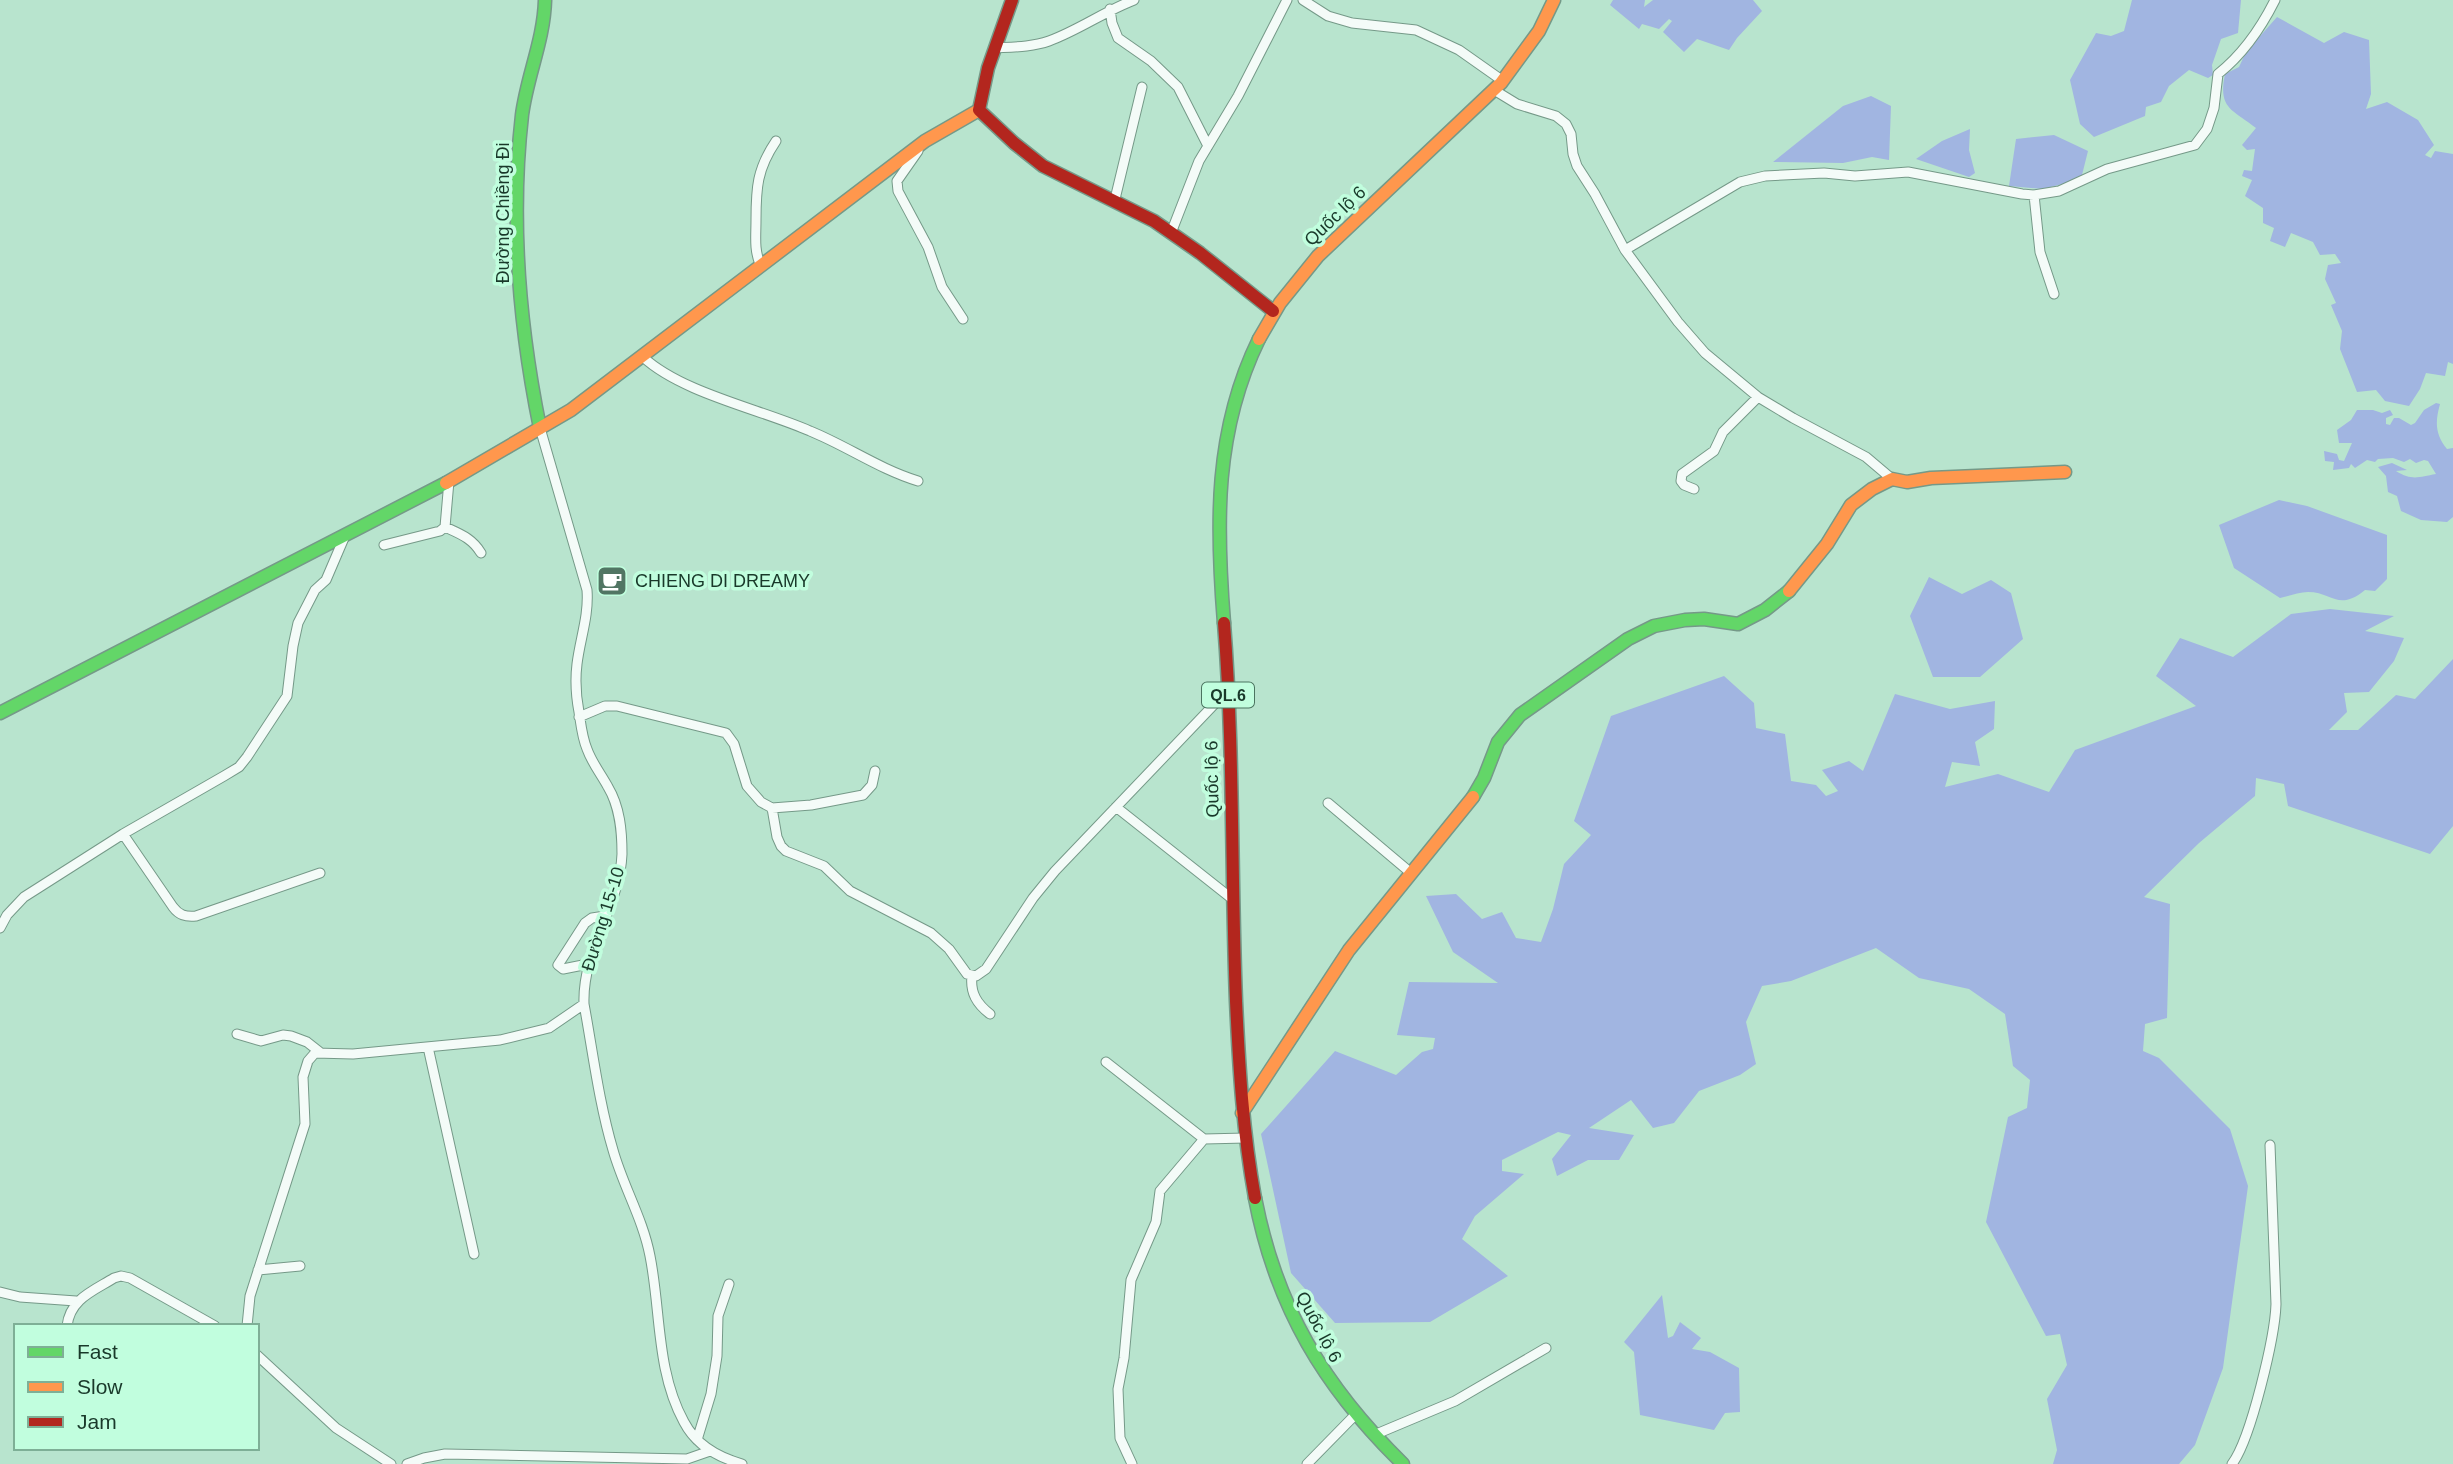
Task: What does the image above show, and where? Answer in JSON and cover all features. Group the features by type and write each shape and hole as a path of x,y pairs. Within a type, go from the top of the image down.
{"main road":[{"name":"Đường Chiềng Đi","path":"540,428 527,368 521,311 518,192 525,88 540,38 545,0"},
{"path":"0,713 344,538 571,410 925,141 979,110 995,48 1012,0"},
{"name":"Quốc lộ 6","path":"1403,1464 1329,1383 1304,1343 1275,1276 1246,1138 1242,1113 1231,898 1228,690 1219,524 1222,465 1239,388 1273,311 1318,256 1498,85 1539,31 1554,0"},
{"path":"979,110 1043,166 1115,199 1171,233 1273,311"},
{"path":"1242,1113 1343,957 1473,796 1484,778 1498,742 1520,716 1628,639 1654,626 1704,619 1738,624 1765,610 1786,595 1822,552 1851,505 1864,494 1892,479 1907,482 1931,478 2065,472"}],"street":[{"path":"995,48 1048,41 1110,9 1134,0"},
{"path":"1171,233 1191,178 1238,96 1287,0"},
{"path":"1303,0 1328,16 1352,23 1416,30 1459,50 1517,104 1556,116 1566,124 1571,134 1577,166 1625,250 1693,340 1731,377 1758,397 1867,457 1892,479"},
{"path":"1625,250 1756,177 1815,173 1847,176 1920,173 2034,195 2059,191 2107,169 2195,145 2207,129 2214,108 2218,74 2234,61 2263,23 2275,0"},
{"path":"1110,9 1118,38 1152,61 1178,87 1208,146"},
{"path":"1115,199 1142,87"},
{"path":"760,264 755,250 756,190 765,156 776,141"},
{"path":"925,141 900,176 897,187 928,247 942,287 963,319"},
{"path":"2034,195 2040,252 2054,295"},
{"path":"643,356 662,372 676,379 809,430 874,464 918,481"},
{"path":"1694,489 1684,485 1681,481 1682,474 1714,450 1723,432 1758,397"},
{"name":"Đường 15-10","path":"540,428 587,590 587,613 576,675 579,717 587,750 613,796 620,823 620,870 588,964 584,1004 612,1147 650,1253 659,1334 667,1373 682,1418 697,1440 710,1451 742,1464"},
{"path":"384,545 440,531 445,527 449,481"},
{"path":"445,527 467,536 481,553"},
{"path":"0,928 7,915 24,897 123,834 224,776 247,757 287,696 298,623 315,590 326,580 344,538"},
{"path":"772,808 777,837 786,851 819,863 850,891 931,933 944,944 967,974 981,974 1039,889 1228,690"},
{"path":"579,717 605,706 617,706 726,733 734,744 747,786 761,802 772,808 811,805 863,795 872,785 874,771"},
{"path":"1328,803 1411,873"},
{"path":"1116,807 1231,898"},
{"path":"123,834 176,912 187,916 196,916 320,873"},
{"path":"588,964 563,969 558,965 585,923 592,918 605,916"},
{"path":"972,976 971,984 976,1001 990,1014"},
{"path":"247,1324 250,1296 305,1124 303,1077 315,1053 353,1054 481,1043 542,1031 562,1021 584,1004"},
{"path":"237,1034 261,1041 283,1035 291,1036 307,1042 321,1053"},
{"path":"428,1047 474,1254"},
{"path":"1107,1062 1204,1139 1246,1138"},
{"path":"1132,1464 1119,1438 1118,1390 1124,1358 1131,1280 1156,1222 1160,1191 1204,1139"},
{"path":"2232,1464 2243,1444 2274,1325 2276,1304 2270,1146"},
{"path":"258,1270 300,1266"},
{"path":"67,1324 70,1311 76,1301 121,1276 130,1278 211,1324"},
{"path":"697,1440 711,1394 717,1356 718,1316 729,1284"},
{"path":"0,1292 20,1297 76,1301"},
{"path":"1374,1435 1455,1401 1546,1348"},
{"path":"259,1358 336,1428 391,1464"},
{"path":"1307,1464 1356,1414"},
{"path":"407,1464 445,1454 687,1459 710,1451"}],"shaded area":[{"path":"1613,0 1645,0 1644,7 1653,0 1753,0 1762,11 1729,50 1697,39 1684,52 1663,32 1672,21 1669,19 1659,29 1642,24 1639,29 1610,5"},
{"path":"2132,0 2241,0 2238,33 2221,39 2212,65 2213,75 2208,78 2189,70 2169,86 2161,102 2146,107 2145,116 2094,137 2080,124 2070,80 2096,33 2111,36 2124,31"},
{"path":"2277,17 2324,43 2344,32 2369,40 2371,94 2366,109 2387,102 2418,120 2434,145 2425,155 2431,158 2435,151 2453,154 2453,364 2448,362 2445,376 2426,373 2409,406 2385,401 2376,390 2357,392 2340,349 2342,331 2331,305 2336,303 2325,279 2328,265 2341,263 2335,254 2320,255 2313,242 2291,233 2285,247 2270,241 2274,228 2263,223 2263,208 2245,196 2252,180 2242,176 2244,170 2252,171 2255,149 2247,150 2242,145 2256,128 2228,107 2223,85 2225,74 2239,67 2246,52"},
{"path":"1871,96 1891,106 1889,160 1872,157 1843,163 1773,162 1843,106"},
{"path":"1970,129 1969,150 1975,173 1969,177 1916,159 1942,141"},
{"path":"2054,135 2088,151 2081,179 2043,189 2009,186 2016,139"},
{"path":"2436,403 2440,404 2438,433 2447,449 2453,448 2453,517 2447,522 2421,520 2401,511 2397,496 2388,492 2386,476 2378,467 2392,463 2407,470 2396,471 2411,477 2436,474 2428,461 2416,463 2410,459 2404,462 2393,458 2378,459 2375,462 2367,460 2355,468 2351,464 2349,468 2333,470 2334,462 2325,461 2324,451 2337,454 2339,460 2344,461 2352,443 2339,443 2337,430 2351,420 2357,410 2382,413 2390,410 2393,415 2386,418 2386,424 2390,425 2394,418 2399,418 2411,425 2424,410"},
{"path":"2279,500 2307,506 2387,535 2387,579 2375,591 2365,590 2348,600 2308,592 2280,598 2234,568 2219,525"},
{"path":"1929,577 1962,594 1991,580 2011,593 2023,639 1980,677 1933,677 1910,616"},
{"path":"2330,609 2394,616 2365,631 2404,638 2394,661 2369,692 2344,693 2347,712 2329,730 2358,730 2396,695 2415,699 2453,659 2453,826 2430,854 2288,806 2284,784 2256,778 2255,796 2199,843 2144,897 2170,904 2167,1018 2145,1024 2143,1051 2159,1058 2230,1129 2248,1186 2223,1368 2195,1445 2179,1464 2053,1464 2057,1450 2047,1399 2067,1365 2060,1334 2046,1336 1986,1222 2008,1117 2027,1108 2030,1080 2013,1066 2005,1014 1969,989 1919,978 1876,948 1791,981 1762,986 1746,1022 1756,1064 1740,1075 1699,1091 1674,1123 1653,1128 1631,1100 1589,1128 1634,1135 1619,1160 1588,1160 1557,1176 1552,1159 1571,1135 1558,1132 1502,1160 1502,1171 1524,1174 1475,1216 1462,1239 1508,1276 1430,1322 1335,1323 1291,1273 1261,1134 1335,1051 1396,1075 1422,1052 1433,1049 1435,1038 1397,1035 1409,982 1498,983 1453,952 1426,896 1456,894 1482,919 1502,912 1516,938 1541,942 1553,909 1564,864 1591,835 1574,821 1611,716 1724,676 1754,703 1756,728 1785,734 1791,781 1816,785 1826,796 1838,791 1822,770 1849,761 1863,771 1895,694 1950,709 1995,701 1994,729 1975,742 1980,766 1952,762 1945,787 1998,774 2049,792 2075,750 2196,706 2156,676 2180,638 2233,657 2291,614"},
{"path":"1662,1295 1668,1338 1673,1336 1680,1322 1701,1338 1692,1349 1710,1352 1739,1368 1740,1412 1725,1413 1714,1430 1640,1415 1634,1352 1624,1342"}],"traffic: fast":[{"path":"540,428 522,311 517,194 522,115 542,29 545,0"},
{"path":"1224,623 1220,514 1226,443 1233,408 1259,339"},
{"path":"0,713 446,483"},
{"path":"1473,797 1484,778 1498,742 1520,715 1628,639 1654,626 1685,620 1704,619 1738,624 1765,610 1789,591"},
{"path":"1255,1198 1276,1275 1307,1343 1350,1405 1403,1464"}],"traffic: slow":[{"path":"1259,339 1280,303 1318,256 1501,83 1539,31 1554,0"},
{"path":"446,483 571,410 925,141 979,110"},
{"path":"1789,591 1827,544 1851,505 1872,489 1892,479 1907,482 1931,478 2065,472"},
{"path":"1242,1113 1349,950 1473,797"}],"traffic: jam":[{"path":"1012,0 988,68 979,110 1043,166 1154,221 1200,253 1273,311"},
{"path":"1224,623 1237,1026 1245,1125 1255,1198"}],"place":[{"name":"CHIENG DI DREAMY","path":"612,581"}]}
